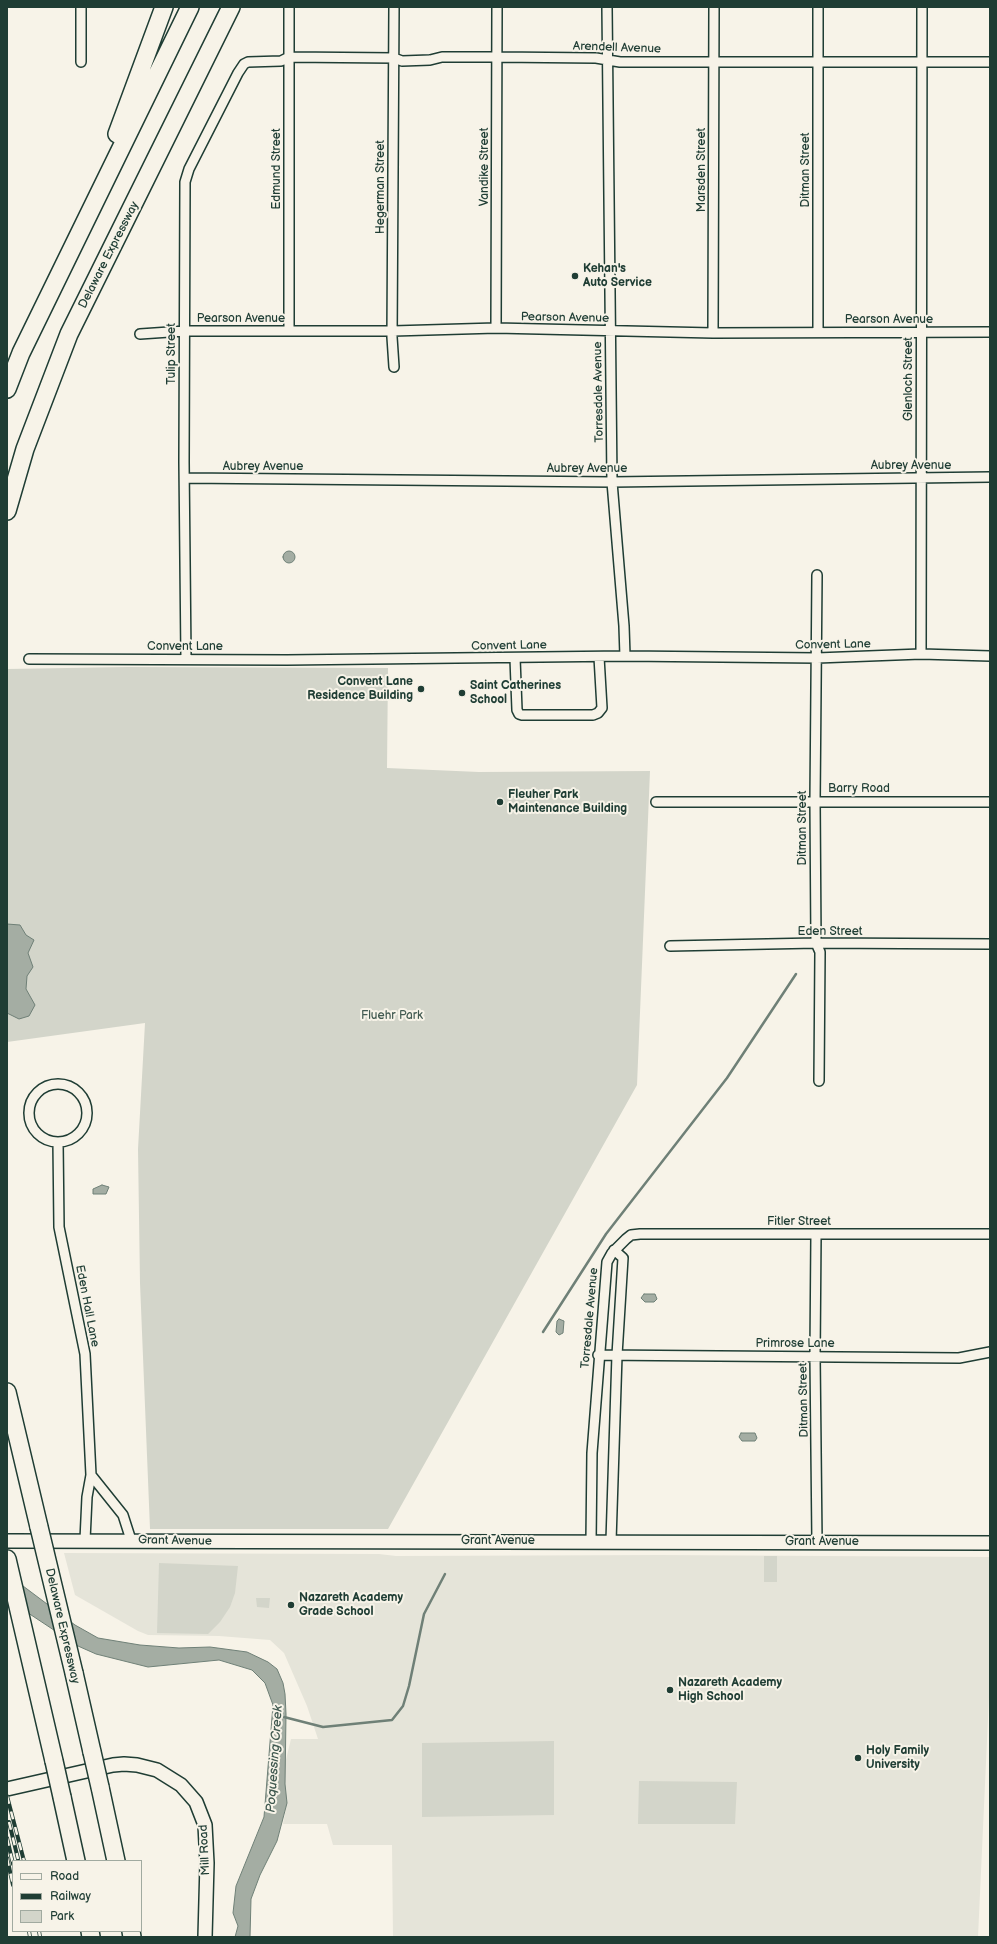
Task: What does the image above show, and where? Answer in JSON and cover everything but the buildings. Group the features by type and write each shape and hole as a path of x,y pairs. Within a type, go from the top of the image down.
{"highway":[{"path":"80,232 164,7"},
{"path":"7,389 21,353 190,7"},
{"name":"Delaware Expressway","path":"7,511 25,449 69,334 231,7"},
{"name":"Delaware Expressway","path":"7,1392 74,1673 116,1860"},
{"path":"7,1559 76,1860"}],"street":[{"path":"81,7 81,62"},
{"name":"Edmund Street","path":"289,7 289,331"},
{"name":"Hegerman Street","path":"394,7 392,337 394,366"},
{"name":"Vandike Street","path":"496,328 497,7"},
{"name":"Torresdale Avenue","path":"608,7 607,60 612,482 624,626 625,656"},
{"name":"Marsden Street","path":"713,333 714,7"},
{"name":"Ditman Street","path":"818,7 818,332"},
{"name":"Glenloch Street","path":"921,654 922,7"},
{"name":"Arendell Avenue","path":"244,64 248,62 281,61 289,57 394,58 402,61 430,60 442,57 596,58 620,62 990,62"},
{"name":"Tulip Street","path":"186,659 184,331 185,182 189,169 244,64"},
{"name":"Pearson Avenue","path":"140,334 184,331 393,331 496,328 713,333 990,332"},
{"name":"Aubrey Avenue","path":"185,478 612,482 990,477"},
{"name":"Ditman Street","path":"817,575 815,801 816,943 820,952 819,1081"},
{"name":"Convent Lane","path":"28,659 515,658 625,656 817,658 921,654 990,656"},
{"path":"515,658 517,710 519,714 522,716 593,716 602,708 599,657"},
{"name":"Barry Road","path":"656,802 990,802"},
{"name":"Eden Street","path":"670,946 816,943 990,944"},
{"path":"58,1084 70,1087 80,1094 86,1104 87,1116 83,1128 75,1137 64,1142 58,1142 46,1140 37,1133 30,1116 31,1104 37,1094 47,1087 58,1084"},
{"name":"Eden Hall Lane","path":"58,1142 59,1227 85,1354 91,1475 87,1497 85,1540"},
{"name":"Fitler Street","path":"614,1250 631,1235 640,1234 990,1234"},
{"name":"Ditman Street","path":"816,1234 815,1356 817,1542"},
{"path":"611,1541 616,1355 623,1258 614,1250"},
{"name":"Torresdale Avenue","path":"591,1541 592,1453 598,1355 608,1262 614,1250"},
{"name":"Primrose Lane","path":"598,1355 959,1358 990,1352"},
{"path":"91,1475 123,1515 131,1540"},
{"name":"Grant Avenue","path":"7,1541 131,1540 990,1543"},
{"name":"Mill Road","path":"7,1789 113,1764 137,1764 157,1770 181,1785 196,1802 205,1825 207,1863 206,1937"}],"shaded area":[{"path":"64,1553 379,1554 396,1556 660,1555 990,1557 990,1675 978,1937 393,1937 392,1845 333,1845 327,1824 283,1824 286,1808 282,1776 291,1739 318,1739 307,1706 284,1653 270,1640 219,1636 148,1635 138,1631 75,1595"}],"green space":[{"name":"Fluehr Park","path":"127,667 388,668 387,768 479,772 650,771 637,1085 388,1529 150,1529 140,1283 138,1149 145,1023 7,1042 7,669"},
{"path":"764,1556 777,1556 777,1582 764,1582"},
{"path":"159,1563 238,1566 235,1593 230,1607 220,1622 208,1634 157,1633"},
{"path":"256,1598 270,1598 269,1608 257,1607"},
{"path":"554,1741 554,1815 422,1817 422,1743"},
{"path":"639,1781 737,1782 735,1824 638,1824"}],"water":[{"path":"289,551 293,553 295,557 293,561 289,563 285,561 283,557 285,553"},
{"path":"7,924 20,925 26,935 34,940 28,953 33,967 27,976 26,989 35,1005 29,1016 19,1019 7,1013"},
{"path":"102,1185 109,1187 106,1194 93,1194 93,1189"},
{"path":"644,1294 655,1294 657,1299 654,1302 645,1302 641,1298"},
{"path":"559,1319 564,1321 563,1333 559,1335 556,1332 557,1321"},
{"path":"741,1433 755,1433 757,1438 755,1441 742,1441 739,1437"},
{"name":"Poquessing Creek","path":"7,1574 75,1625 98,1638 140,1645 179,1648 210,1647 247,1652 268,1662 277,1669 283,1683 285,1694 285,1784 287,1803 277,1841 260,1875 251,1899 250,1937 235,1937 238,1926 233,1913 236,1886 264,1817 273,1705 265,1683 252,1670 219,1660 148,1667 96,1654 78,1646 7,1599"}],"waterway":[{"path":"543,1332 606,1234 727,1078 796,974"},
{"name":"Poquessing Creek","path":"284,1717 323,1727 392,1720 403,1706 409,1686 424,1614 445,1574"}],"railway":[{"path":"7,1796 24,1860"},
{"path":"9,1822 18,1859"},
{"path":"7,1838 12,1860"},
{"path":"7,1858 12,1880"},
{"path":"29,1932 30,1937"},
{"path":"39,1932 40,1937"}],"place":[{"name":"Kehan's Auto Service","path":"575,276"},
{"name":"Convent Lane Residence Building","path":"421,689"},
{"name":"Saint Catherines School","path":"462,693"},
{"name":"Fleuher Park Maintenance Building","path":"500,802"},
{"name":"Nazareth Academy Grade School","path":"291,1605"},
{"name":"Nazareth Academy High School","path":"670,1690"},
{"name":"Holy Family University","path":"858,1758"}]}
